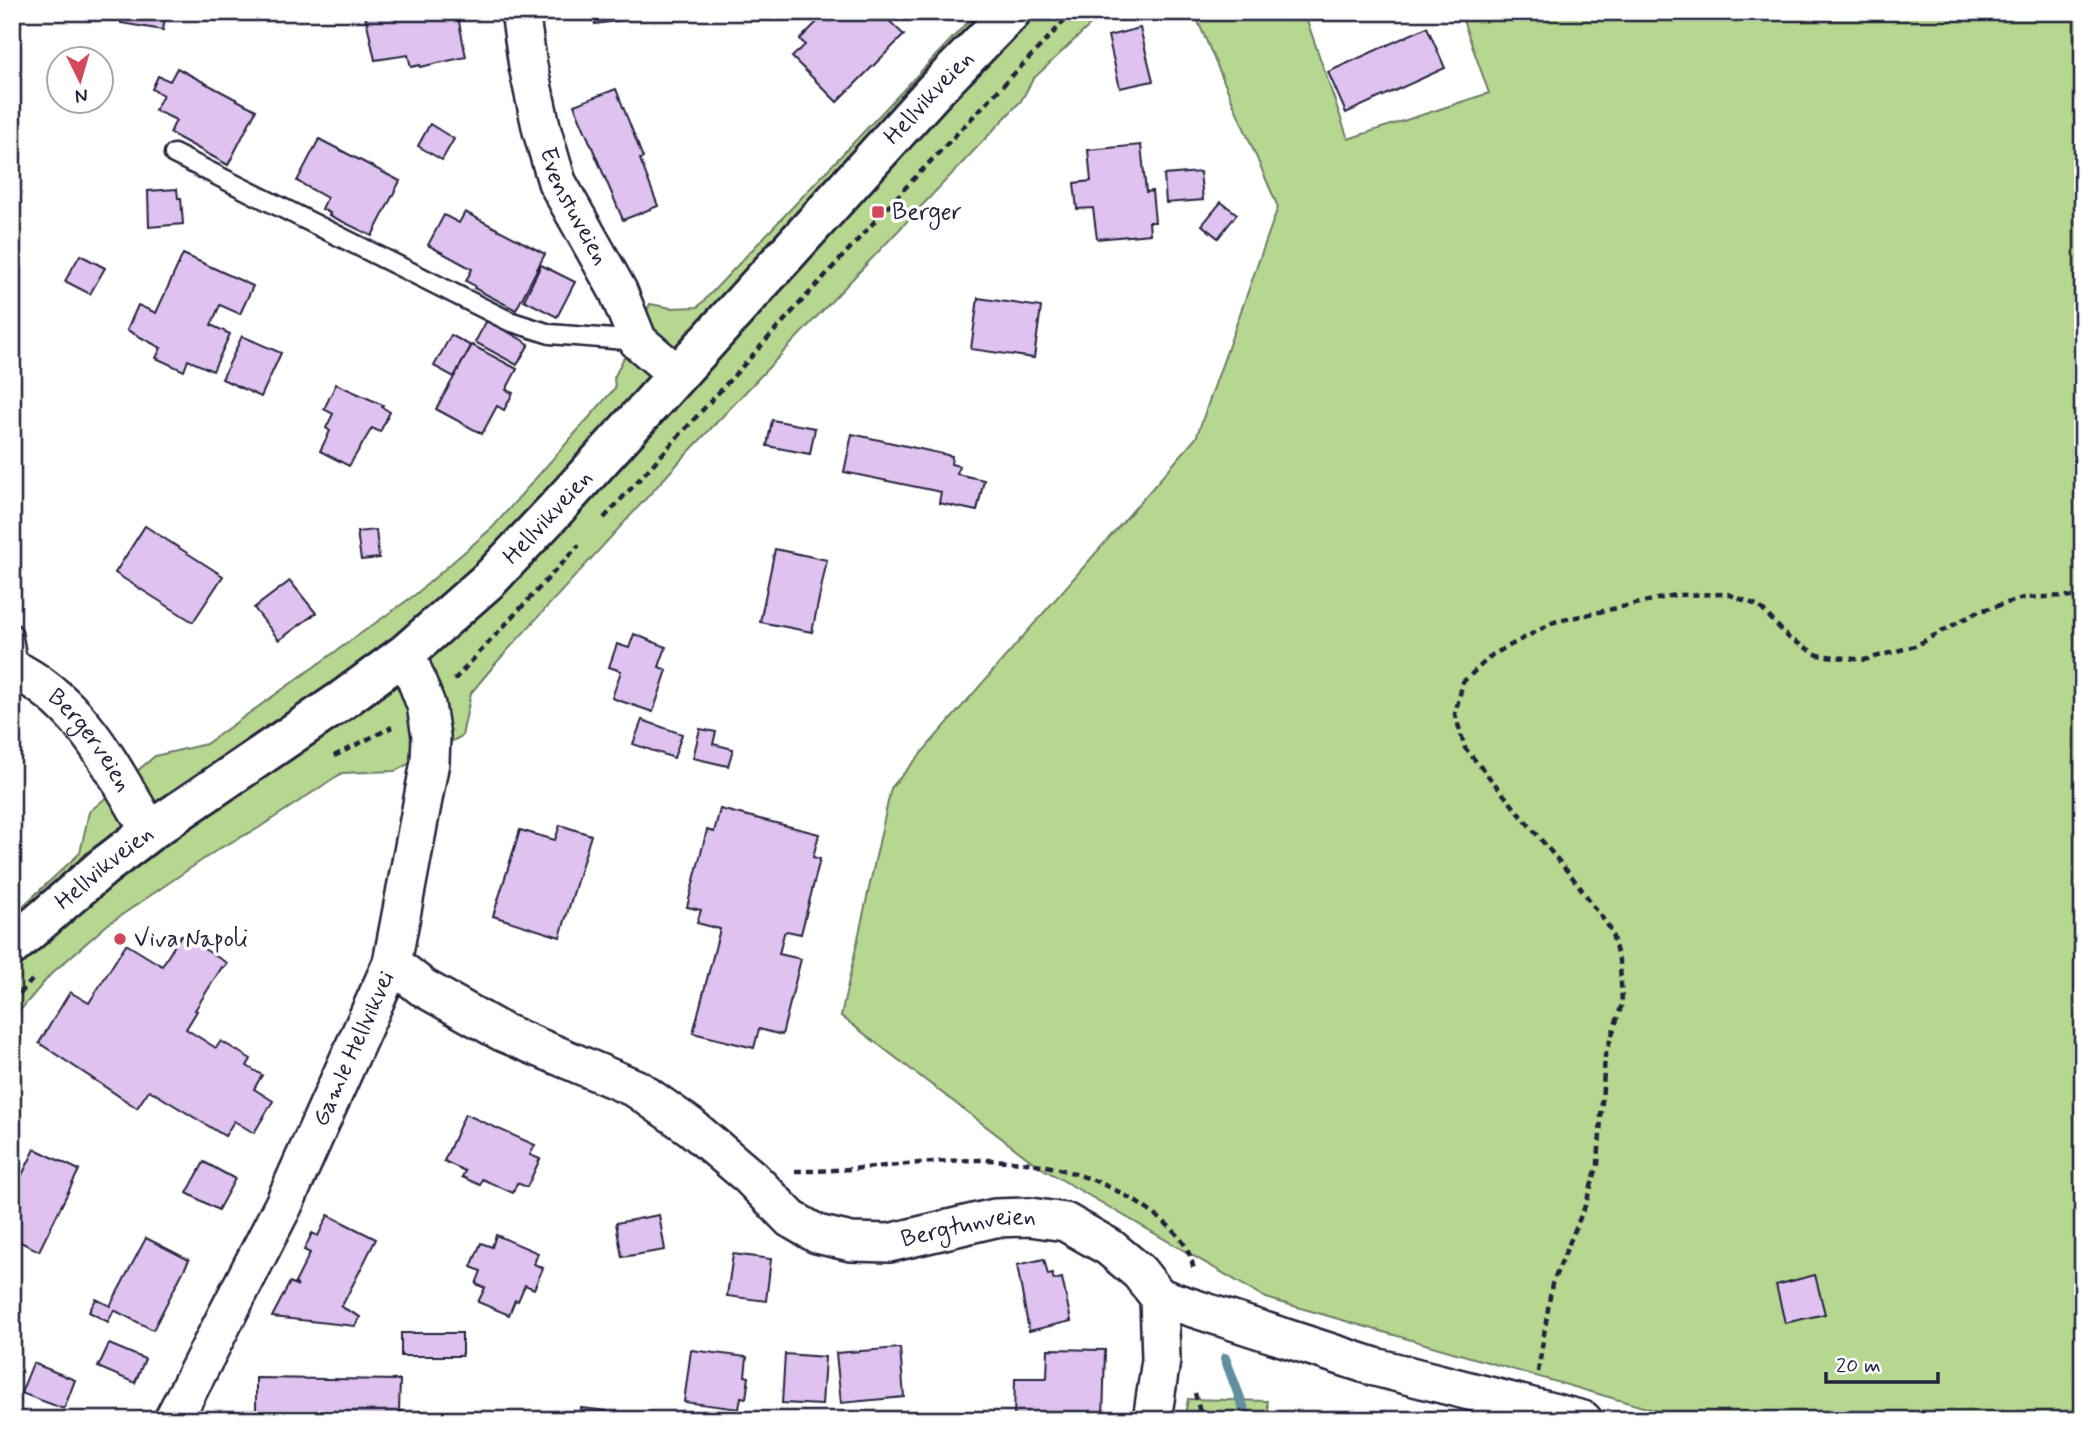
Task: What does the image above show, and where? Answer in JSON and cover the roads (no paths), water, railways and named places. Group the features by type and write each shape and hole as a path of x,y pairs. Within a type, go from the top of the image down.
{"main road":[{"name":"Hellvikveien","path":"12,946 103,867 150,831 341,701 406,653 489,579 555,510 1001,17"}],"street":[{"name":"Evenstuveien","path":"520,12 536,105 557,182 618,292 638,341 678,374"},
{"name":"Gamle Hellvikvei","path":"173,1420 284,1204 392,963 430,762 431,736 426,705 406,653"},
{"name":"Bergerveien","path":"15,670 51,692 66,705 100,745 150,831"},
{"name":"Bergtunveien","path":"392,963 422,987 502,1032 637,1089 691,1127 750,1177 791,1219 817,1234 851,1242 889,1243 995,1218 1030,1217 1065,1222 1109,1247 1139,1272 1159,1297"},
{"path":"1152,1420 1161,1360 1159,1297 1375,1367 1583,1420"}],"lane":[{"path":"174,154 509,321 550,334 638,341"},
{"path":"12,634 15,670"}],"waterway":[{"path":"1225,1358 1248,1420"}],"place":[{"name":"Berger","path":"878,212"},
{"name":"Viva Napoli","path":"120,939"}]}
